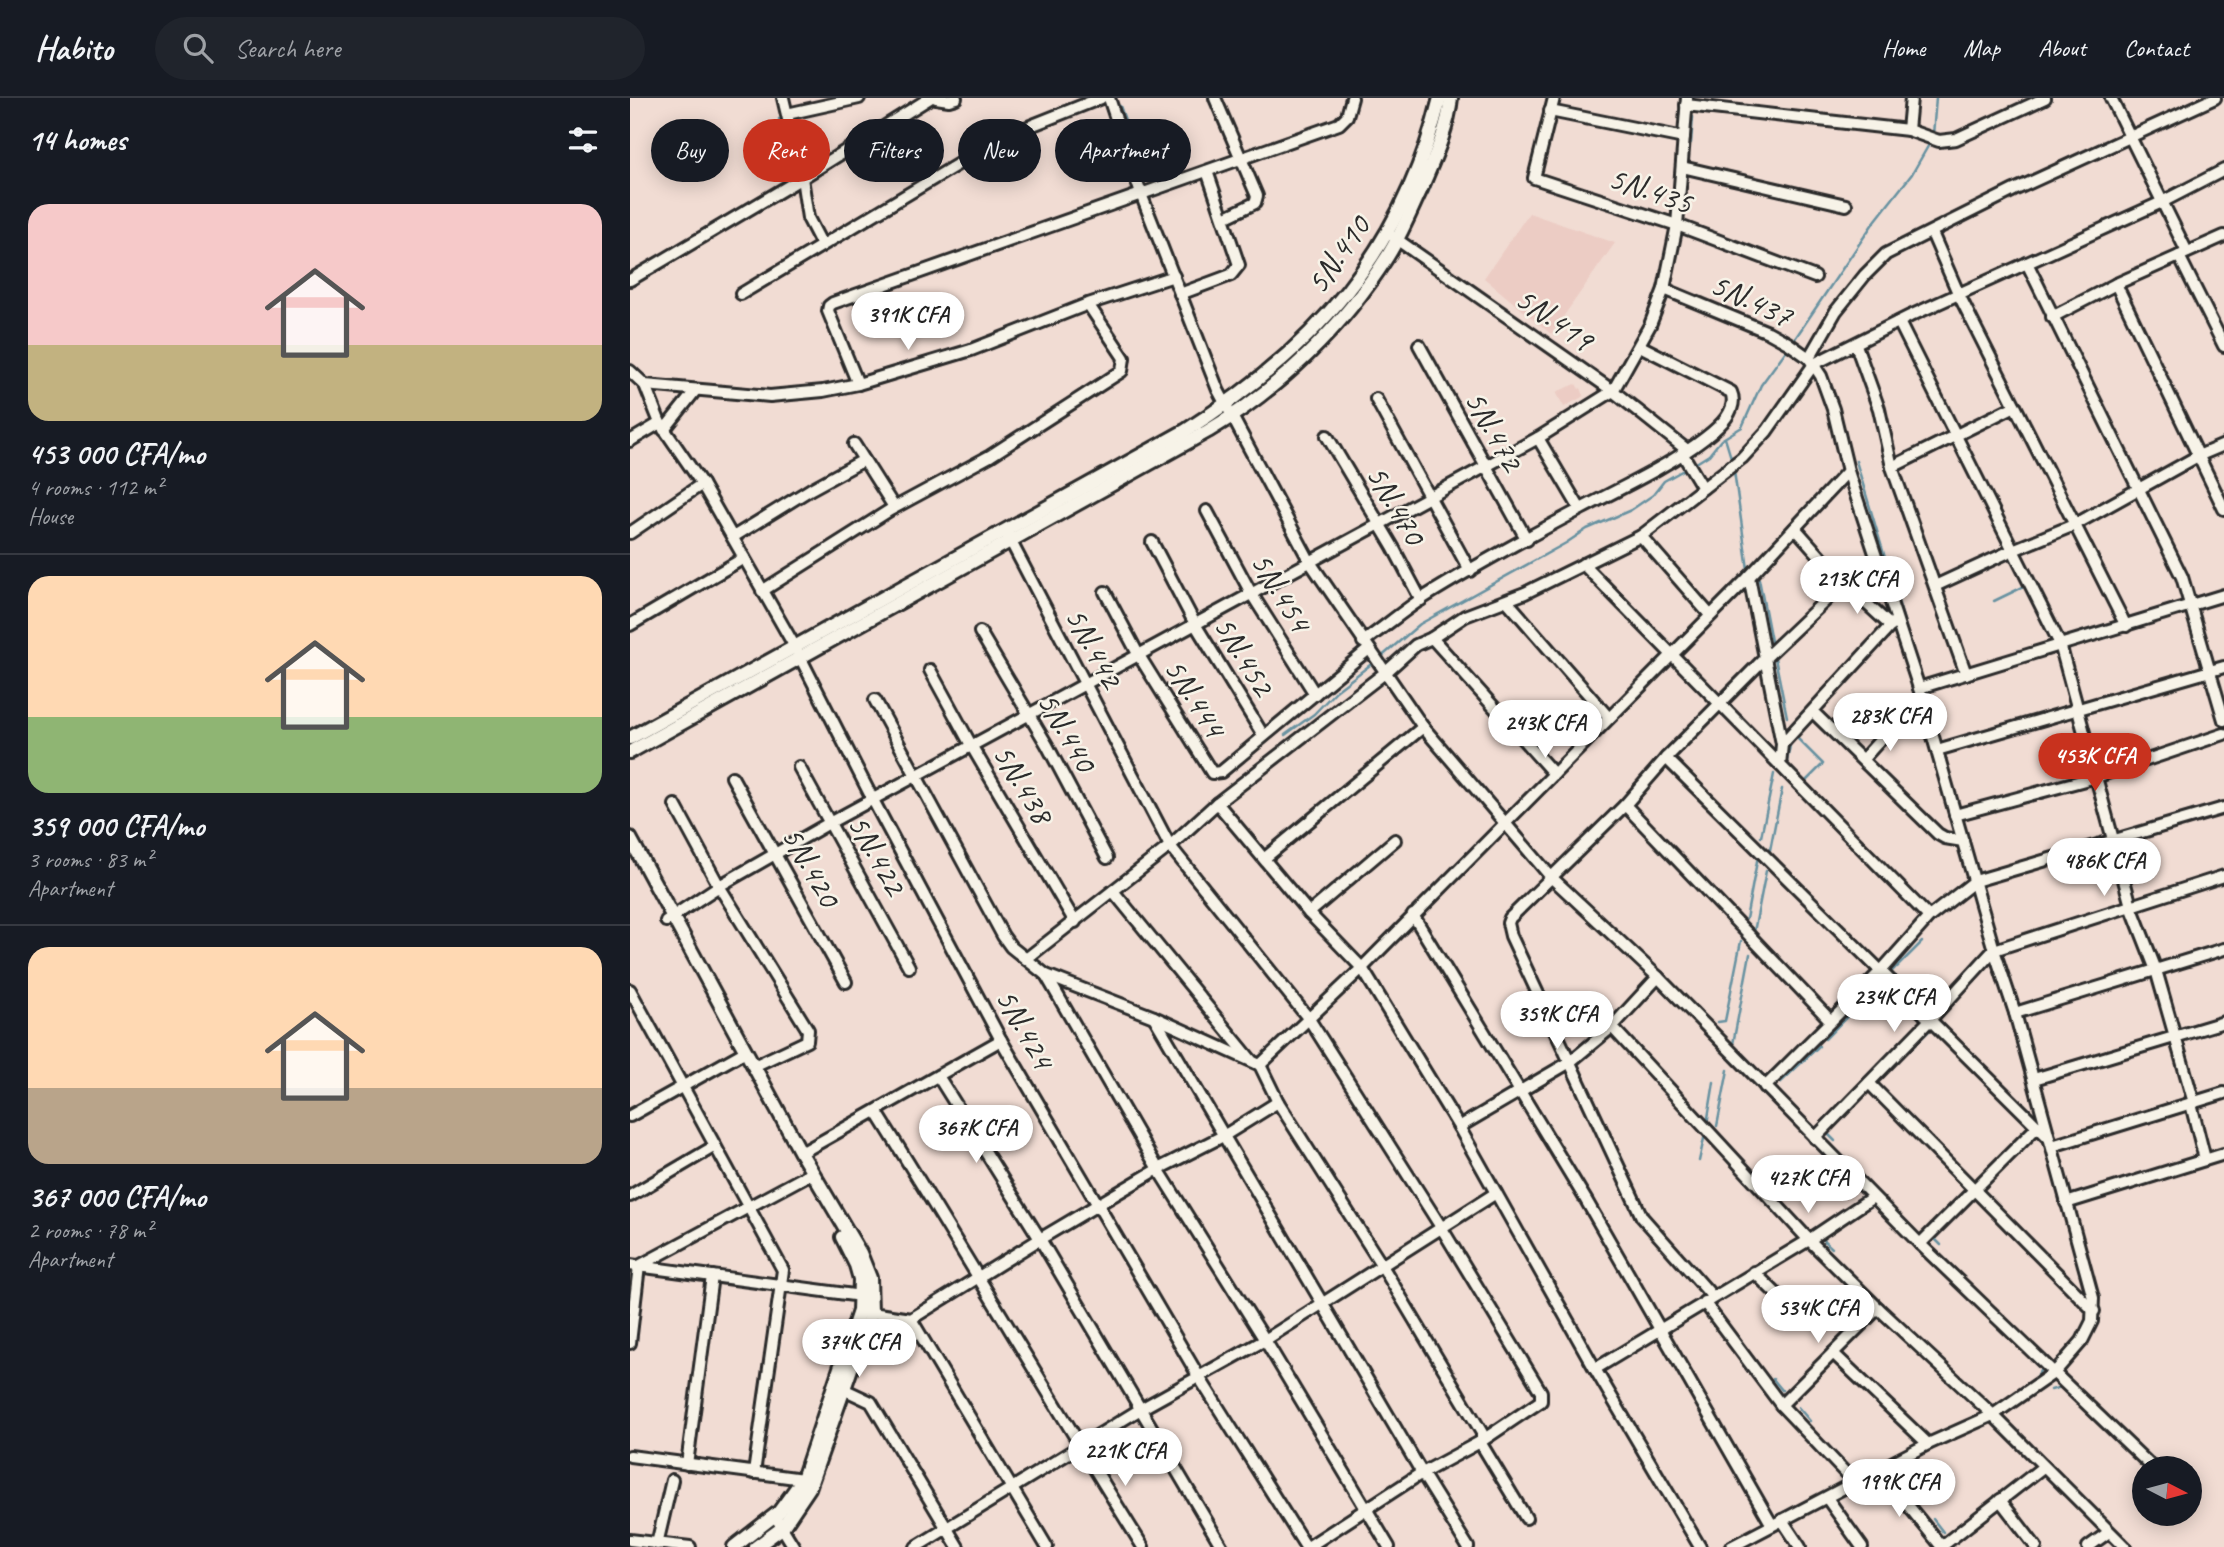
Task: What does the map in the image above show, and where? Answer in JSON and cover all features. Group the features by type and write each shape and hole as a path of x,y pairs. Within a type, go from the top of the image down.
{"main road":[{"name":"5N.410","path":"1163,449 1230,410 1314,331 1393,236 1420,164 1440,98"},
{"path":"1393,236 1433,161 1451,98"},
{"path":"630,752 1004,529 1163,449"},
{"path":"630,738 1010,542 1163,449"},
{"path":"630,838 669,919"},
{"path":"630,854 669,919 856,1265 865,1312"},
{"path":"734,1547 775,1516 789,1501 803,1479 865,1312 870,1278 860,1253 754,1066 742,1053"},
{"path":"756,1547 782,1528 809,1488 839,1387"}],"street":[{"path":"783,98 788,119"},
{"path":"787,114 859,98"},
{"path":"830,161 930,98"},
{"path":"936,98 956,98"},
{"path":"741,293 1005,136 1101,98"},
{"path":"1109,98 1141,194 1230,410 1310,562 1423,727 1551,877 1658,977 1920,1244 2141,1456"},
{"path":"1215,98 1258,197 1224,218"},
{"path":"858,384 828,311 833,303 1339,124 1347,116 1352,98"},
{"name":"5N.435","path":"1554,98 1534,178 1677,225 1815,276"},
{"path":"1908,130 1911,98"},
{"path":"669,919 719,886 831,822 1538,438 1613,391 1650,326 1664,289 1677,225 1686,102 1908,130 1939,141 1956,139 2045,98"},
{"path":"2111,98 2162,202 2224,346"},
{"path":"1026,959 1170,846 1217,803 1416,645 1432,638 1465,616 1494,603 1507,601 1641,536 1742,458 1767,431 1812,361 1836,311 1886,254 2014,190 2214,98"},
{"name":"5N.435","path":"1550,111 1684,138"},
{"path":"1682,167 1846,205"},
{"path":"1812,361 1856,345 1899,322 2162,202 2224,170"},
{"path":"1181,294 1231,275 1237,270 1239,260 1207,171"},
{"path":"630,280 796,182"},
{"path":"804,182 808,218 822,245"},
{"path":"1932,233 1959,295 2126,626"},
{"name":"5N.419","path":"1393,236 1613,391 1685,451"},
{"path":"2052,317 2116,284 2224,236"},
{"path":"2027,263 2182,576 2224,720"},
{"path":"630,371 645,386 770,397 797,395 858,384 971,350 1088,304 1174,276"},
{"path":"2116,284 2224,509"},
{"name":"5N.437","path":"1664,289 1768,332 1812,361"},
{"path":"762,591 894,508 990,456 1122,371 1124,358 1088,304"},
{"path":"1899,322 2060,644 2131,906 2156,970 2176,1036 2205,1159"},
{"name":"5N.472","path":"1419,345 1527,540"},
{"path":"1856,345 1879,409 1892,467 1966,674"},
{"name":"5N.452","path":"1152,542 1195,624 1263,735 1369,649 1421,600 1685,451 1706,438 1732,411 1734,400 1731,392 1640,346"},
{"path":"1734,1546 1928,1444 1993,1415 2055,1372 2089,1331 2094,1311 2093,1298 2034,1079 1919,688 1893,624 1830,400 1812,361"},
{"name":"5N.424","path":"645,386 662,427 702,484 797,652 1001,1040 1199,1377 1307,1547"},
{"path":"630,441 662,427 695,391"},
{"path":"1376,399 1470,571"},
{"path":"1892,467 2015,406"},
{"name":"5N.470","path":"1327,436 1421,600"},
{"path":"1538,438 1580,509"},
{"path":"854,444 894,508"},
{"path":"1935,586 2074,525 2198,456 2224,445"},
{"path":"1685,451 1690,467 1703,488"},
{"path":"733,537 864,460"},
{"path":"1256,1063 1309,1019 1362,968 1749,577 1848,471"},
{"path":"630,533 702,484"},
{"name":"5N.454","path":"1207,511 1251,593 1315,694"},
{"path":"1795,528 1844,583 1893,624"},
{"name":"5N.442","path":"1004,529 1170,846 1309,1019 1441,1227 1542,1397 1541,1401 1481,1440"},
{"path":"1641,536 1710,615"},
{"path":"630,625 744,558"},
{"path":"1583,564 1929,917"},
{"path":"1749,577 1782,744 1780,765"},
{"path":"1844,583 1766,657 1666,758 1625,805 1510,918 1509,930 1642,1217 1708,1300 1781,1405 1855,1483"},
{"name":"5N.444","path":"1105,592 1138,654 1212,772 1221,772 1263,735"},
{"path":"1919,688 2224,594"},
{"path":"1507,601 1609,718"},
{"path":"1782,744 1893,624"},
{"name":"5N.440","path":"980,632 1108,858"},
{"path":"1432,638 1554,774"},
{"path":"1937,750 2224,667"},
{"name":"5N.438","path":"930,670 1075,922"},
{"path":"875,699 1003,936 1026,959 1046,975 1154,1017 1256,1063"},
{"path":"1813,712 1938,834 1963,841"},
{"path":"1863,759 1901,718 1908,717 1915,724"},
{"path":"1265,858 1423,727"},
{"path":"1955,815 2096,777 2224,734"},
{"path":"1666,758 1882,970 1929,1021 2038,1126 2051,1143"},
{"name":"5N.422","path":"799,766 909,967"},
{"name":"5N.420","path":"732,777 846,982"},
{"path":"1217,803 1309,913 1362,968 1459,1127 1700,1547"},
{"path":"675,805 719,886 808,1030 807,1041 754,1066"},
{"path":"1625,805 1830,1020"},
{"path":"1765,1087 1882,970 1929,917 1975,881 2224,808"},
{"path":"1309,913 1395,841"},
{"path":"1815,1138 1994,950 2224,876"},
{"path":"1113,891 1256,1063 1482,1433 1481,1440 1526,1518"},
{"path":"1413,915 1586,1200 1659,1331 1777,1523 1800,1547"},
{"path":"2015,1013 2224,949"},
{"path":"1046,975 1158,1169 1265,1340 1389,1547"},
{"path":"1459,1127 1570,1062 1612,1027 1658,977"},
{"path":"630,990 783,1270 754,1473"},
{"path":"1154,1017 1468,1547"},
{"path":"2034,1079 2224,1022"},
{"path":"1612,1027 1809,1240 1993,1415 2125,1547"},
{"path":"802,1153 1001,1040"},
{"path":"630,1116 742,1053"},
{"path":"938,1076 1040,1238 1222,1547"},
{"path":"1869,1083 2094,1311"},
{"path":"2051,1143 2224,1093"},
{"path":"865,1312 911,1319 1040,1238 1158,1169 1225,1135 1278,1102"},
{"path":"876,1111 979,1275 1143,1547"},
{"path":"1920,1244 2038,1126"},
{"path":"630,1196 715,1146"},
{"path":"2066,1203 2224,1154"},
{"path":"635,1266 806,1176"},
{"path":"916,1547 1139,1410 1265,1340 1496,1193"},
{"path":"1595,1368 1809,1240 1873,1197"},
{"path":"635,1266 861,1296"},
{"path":"630,1343 635,1266"},
{"path":"1754,1272 1799,1316"},
{"path":"687,1464 712,1276"},
{"path":"1781,1405 1878,1308"},
{"path":"911,1319 1047,1547"},
{"path":"1833,1353 1928,1444"},
{"path":"839,1387 871,1402 958,1547"},
{"path":"1307,1547 1422,1473 1481,1440"},
{"path":"630,1456 803,1479"},
{"path":"1880,1471 1942,1547 2043,1466"},
{"path":"657,1544 672,1480"},
{"path":"1827,1497 1862,1547"},
{"path":"2000,1500 2036,1547"},
{"path":"775,1516 794,1547"},
{"path":"2088,1547 2109,1532"},
{"path":"630,1540 690,1547"}],"shaded area":[{"path":"1529,213 1615,243 1551,334 1484,278"},
{"path":"1576,384 1584,396 1564,407 1556,392"}],"waterway":[{"path":"1933,135 1936,98"},
{"path":"1120,106 1125,119"},
{"path":"1691,143 1693,117"},
{"path":"1250,162 1333,132"},
{"path":"1792,343 1872,225 1912,174 1931,141"},
{"path":"1428,193 1447,143"},
{"path":"1211,175 1235,167"},
{"path":"1163,193 1199,179"},
{"path":"1693,465 1709,455 1721,440 1742,427 1761,385 1788,348"},
{"path":"1725,438 1732,461"},
{"path":"1856,461 1922,681"},
{"path":"1380,658 1420,624 1587,529 1631,510 1653,495 1664,481 1687,468"},
{"path":"1734,471 1748,569"},
{"path":"1759,579 1771,641"},
{"path":"1994,601 2023,587"},
{"path":"1775,658 1787,717"},
{"path":"1285,735 1314,714 1336,691 1374,662"},
{"path":"1907,666 1916,697"},
{"path":"1920,712 1922,719"},
{"path":"1936,728 1941,745"},
{"path":"1795,736 1823,764 1803,784"},
{"path":"1786,767 1791,740"},
{"path":"1761,837 1774,774"},
{"path":"1770,850 1782,789"},
{"path":"1746,919 1758,856"},
{"path":"1754,932 1766,871"},
{"path":"1718,1022 1725,1021 1741,941"},
{"path":"1897,967 1922,942"},
{"path":"1733,1044 1750,954"},
{"path":"1895,968 1891,972 1931,1013"},
{"path":"1825,1039 1882,981 1886,981"},
{"path":"1884,1075 1931,1029"},
{"path":"1958,1040 1993,1075"},
{"path":"1780,1083 1819,1046"},
{"path":"1717,1126 1728,1070"},
{"path":"1707,1124 1714,1082"},
{"path":"2002,1084 2025,1107"},
{"path":"1827,1133 1835,1141"},
{"path":"1699,1161 1705,1134"},
{"path":"2030,1142 2035,1136 2042,1136"},
{"path":"1826,1235 1838,1228"},
{"path":"1822,1239 1832,1248"},
{"path":"1935,1239 1941,1245"},
{"path":"1844,1349 1854,1339"},
{"path":"2036,1364 2042,1370"},
{"path":"1819,1375 1828,1366"},
{"path":"2036,1378 2041,1369"},
{"path":"1773,1379 1782,1390"},
{"path":"2051,1390 2061,1387"},
{"path":"1798,1407 1810,1421"},
{"path":"1933,1436 1946,1429"},
{"path":"1905,1470 1918,1463"},
{"path":"1898,1474 1907,1485"},
{"path":"1871,1489 1884,1482"},
{"path":"1933,1519 1943,1532"}]}
